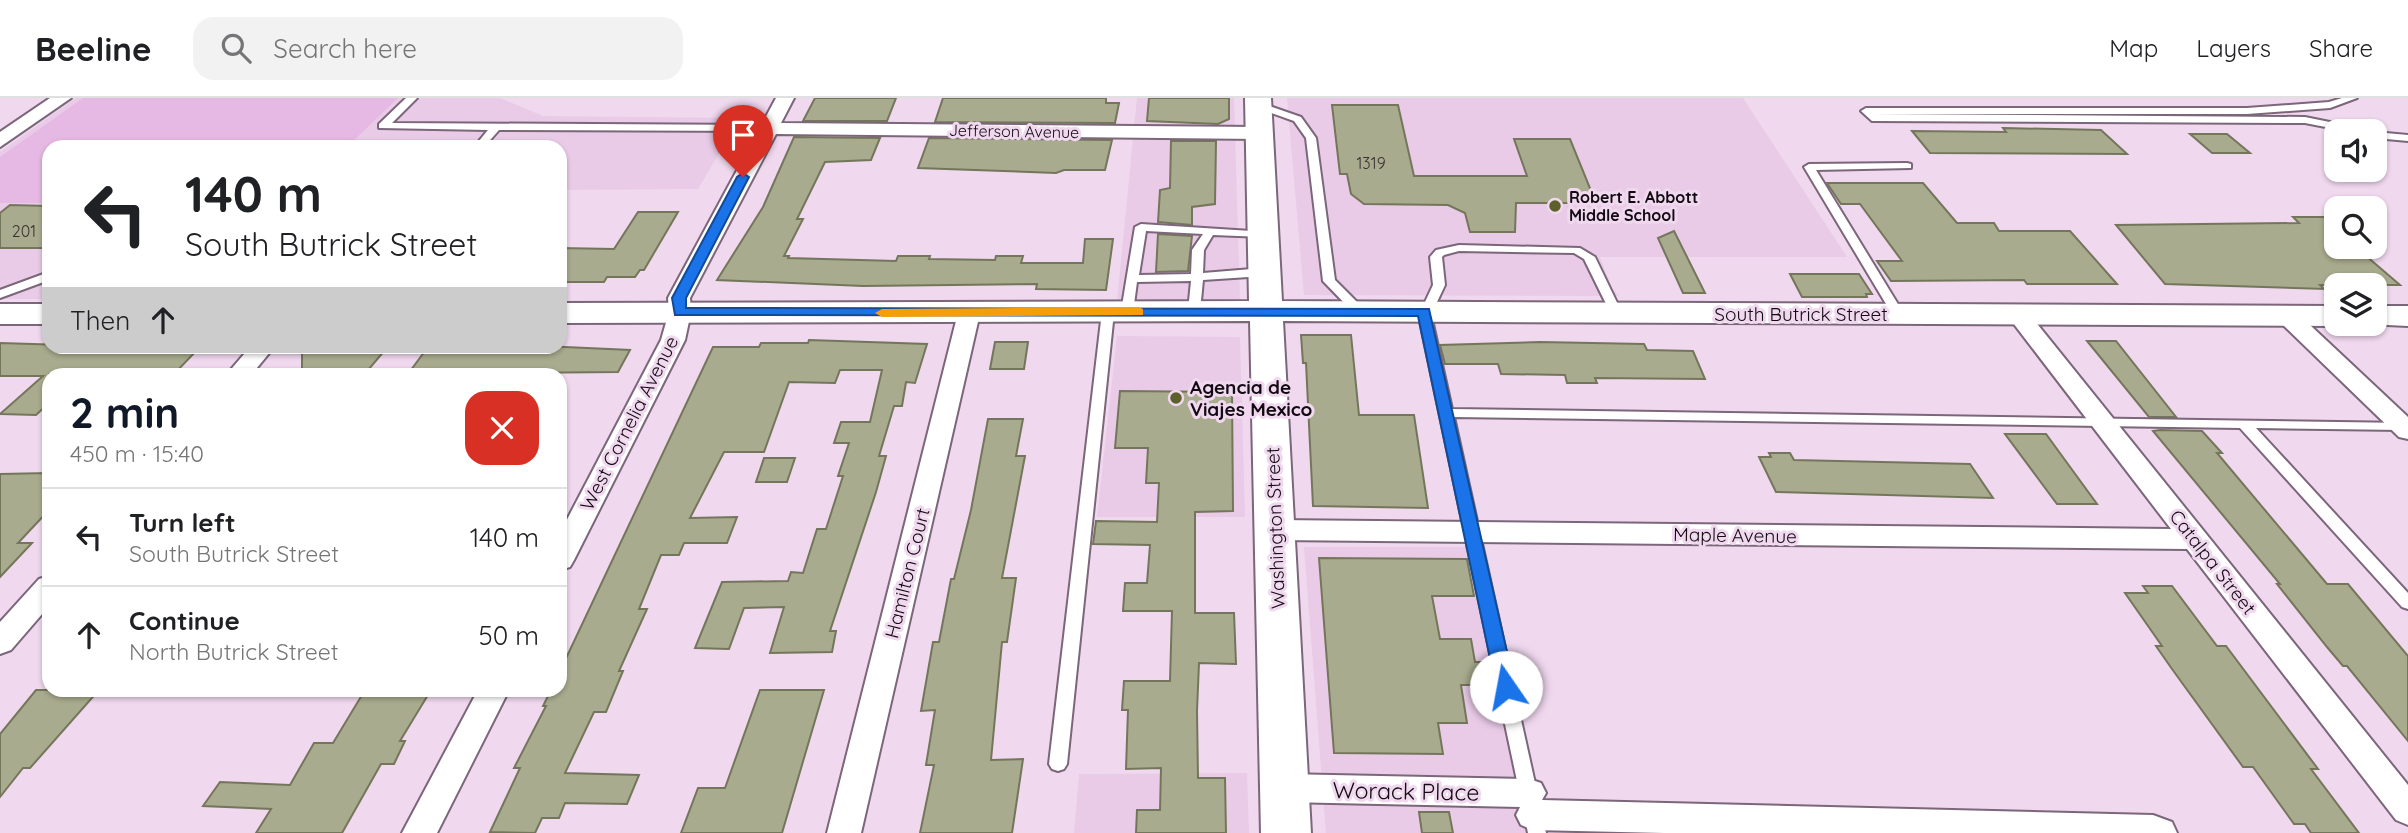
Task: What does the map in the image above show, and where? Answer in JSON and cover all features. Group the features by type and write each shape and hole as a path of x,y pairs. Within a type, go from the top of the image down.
{"street":[{"path":"0,141 62,98"},
{"name":"West Cornelia Avenue","path":"567,545 673,340 680,312 679,298 785,98"},
{"name":"Jefferson Avenue","path":"769,128 1258,112"},
{"name":"Washington Street","path":"1258,112 1286,833"},
{"name":"South Butrick Street","path":"567,313 1266,311 2324,316"},
{"name":"Hamilton Court","path":"844,833 969,313"},
{"path":"0,314 42,314"},
{"name":"Catalpa Street","path":"2018,315 2408,810"},
{"path":"2287,316 2405,429"},
{"path":"2387,316 2408,316"},
{"path":"244,368 257,354"},
{"name":"Maple Avenue","path":"1276,530 2194,539"},
{"path":"0,642 42,595"},
{"path":"419,833 489,697"},
{"name":"Worack Place","path":"1284,788 1533,814 2153,830 2160,833"}],"lane":[{"path":"412,98 383,126 769,128"},
{"path":"2324,124 2297,119 1872,118 1866,111 2247,111 2322,106 2352,98"},
{"path":"1258,112 1298,119 1311,138 1329,281 1359,312"},
{"path":"485,140 496,127"},
{"path":"2387,136 2408,138"},
{"path":"1898,314 1809,167 1907,166"},
{"path":"1058,764 1117,312 1132,279 1141,228 1263,234"},
{"path":"1194,311 1198,250 1210,231"},
{"path":"1533,814 1446,413 1428,312 1439,285 1436,257 1440,252 1459,248 1576,250 1589,257 1616,313"},
{"path":"1132,279 1264,272"},
{"path":"0,294 42,279"},
{"path":"1446,413 2244,424 2405,429"},
{"path":"2244,424 2408,603"}],"shaded area":[{"path":"76,98 500,98 543,116 740,118 698,189 567,190 567,140 42,140 42,299 0,299 0,152"},
{"path":"83,98 398,98 354,140 42,140 42,203 0,203 0,157"},
{"path":"1137,98 1234,98 1240,301 1117,302"},
{"name":"Robert E. Abbott Middle School","path":"1287,98 1743,98 1847,257 1600,257 1612,288 1619,296 1304,295"},
{"path":"1117,336 1240,337 1245,517 1097,517"},
{"path":"1304,547 1480,547 1535,833 1326,833"},
{"path":"1247,773 1249,833 1074,833 1079,774"}],"building":[{"path":"815,98 896,98 887,121 803,121"},
{"path":"943,98 1106,98 1106,103 1119,103 1115,123 935,122"},
{"path":"1149,98 1229,98 1229,119 1218,124 1147,121"},
{"name":"Robert E. Abbott Middle School","path":"1332,105 1398,105 1414,176 1527,176 1514,139 1570,139 1596,203 1516,203 1515,232 1470,232 1465,213 1448,205 1364,204 1351,194 1347,174 1340,174"},
{"path":"2003,128 2101,130 2127,154 1930,153 1912,131 2006,132"},
{"path":"2190,134 2227,134 2250,153 2212,153"},
{"path":"794,137 880,138 871,160 825,162 797,219 803,219 784,256 789,256 788,258 896,261 898,256 995,260 996,256 1023,256 1021,263 1083,263 1085,239 1113,239 1106,290 1036,289 1037,284 863,286 717,280 763,207"},
{"path":"929,138 1112,140 1105,170 1064,170 1056,173 918,168"},
{"path":"1171,141 1216,141 1215,204 1192,207 1192,225 1158,222 1160,190 1170,188"},
{"path":"1827,183 1923,183 1957,223 1994,223 1999,231 2070,231 2117,284 2027,284 2024,280 1891,281 1877,261 1902,261 1860,204 1841,204"},
{"path":"10,205 42,206 42,248 0,248 0,213"},
{"path":"638,212 678,212 644,270 640,270 635,277 607,277 604,282 567,282 567,248 614,249"},
{"path":"2293,217 2324,217 2324,259 2370,259 2386,273 2324,273 2324,285 2320,285 2324,289 2165,284 2116,225 2299,223"},
{"path":"1674,231 1705,293 1683,293 1658,238"},
{"path":"1158,234 1192,236 1188,271 1156,272"},
{"path":"1790,274 1859,274 1872,294 1866,294 1867,297 1802,297"},
{"path":"2387,274 2400,285 2387,285"},
{"path":"1301,335 1351,335 1359,415 1414,415 1428,508 1313,506 1306,363 1303,363"},
{"path":"809,340 927,344 915,383 906,382 902,406 894,406 879,456 886,456 876,492 830,631 836,631 832,652 770,653 784,607 744,608 729,649 695,648 722,582 788,581 791,572 803,573 817,529 826,529 843,476 838,476 849,443 834,443 841,422 870,422 882,370 840,370 835,383 789,382 764,452 724,452 690,518 737,517 727,543 684,543 679,555 661,555 639,609 647,609 619,671 623,671 606,712 594,712 565,773 639,775 627,804 565,803 559,818 542,818 535,833 490,832 520,768 514,768 546,706 543,706 548,697 567,697 567,656 713,347 808,343"},
{"path":"2087,341 2116,341 2176,417 2149,417"},
{"path":"995,342 1028,342 1024,369 990,369"},
{"path":"1540,342 1644,344 1647,350 1693,351 1705,379 1595,378 1597,383 1567,383 1565,375 1501,374 1498,364 1445,364 1440,345"},
{"path":"0,343 42,344 42,354 193,354 180,368 42,368 42,376 0,376"},
{"path":"567,347 630,350 618,372 567,372 567,368 412,368 423,354 567,354"},
{"path":"302,354 382,354 370,368 302,368"},
{"path":"42,377 42,409 36,415 0,414"},
{"path":"1120,391 1232,392 1233,511 1195,512 1195,613 1234,613 1236,664 1199,663 1197,711 1198,778 1225,778 1226,833 1136,833 1137,810 1160,810 1161,768 1126,769 1128,710 1122,710 1124,681 1170,681 1172,611 1123,611 1125,583 1147,583 1150,545 1093,544 1096,521 1157,522 1159,483 1146,483 1148,448 1115,448"},
{"path":"988,419 1023,419 1016,456 1025,456 1002,578 1016,578 1007,642 1002,642 991,760 1023,759 1012,833 920,833 934,765 926,765 935,710 921,711 933,642 939,642 951,579 954,579 971,510"},
{"path":"2153,431 2202,431 2222,453 2217,453 2327,584 2348,584 2408,656 2408,741 2347,666 2343,666 2327,647 2277,584 2280,584"},
{"path":"2005,434 2046,434 2097,504 2057,504"},
{"path":"1769,453 1790,453 1794,460 1970,464 1993,498 1776,492 1759,457 1771,457"},
{"path":"764,458 795,458 787,482 756,482"},
{"path":"42,473 42,517 18,543 32,543 0,577 0,474"},
{"path":"1319,558 1467,559 1474,596 1432,596 1440,639 1471,639 1475,662 1483,662 1487,685 1461,685 1467,723 1438,723 1443,754 1334,753"},
{"path":"2143,586 2172,586 2217,646 2226,646 2318,769 2311,769 2359,833 2311,833 2305,824 2294,824 2253,767 2243,767 2156,646 2162,646 2125,593 2148,593"},
{"path":"36,690 42,690 42,697 93,697 30,768 23,768 0,797 0,734"},
{"path":"760,690 824,690 782,833 681,833 698,788 725,788"},
{"path":"361,697 427,697 400,741 405,741 394,764 381,764 342,833 256,833 271,809 203,806 220,782 290,785 314,743 333,743"},
{"path":"1419,812 1449,812 1453,833 1422,833"}],"slow traffic":[{"path":"882,313 1138,312"}],"place":[{"name":"Robert E. Abbott Middle School","path":"1555,206"},
{"name":"Agencia de Viajes Mexico","path":"1176,398"}],"route":[{"path":"743,177 679,298 680,312 1424,312 1506,687"}]}
